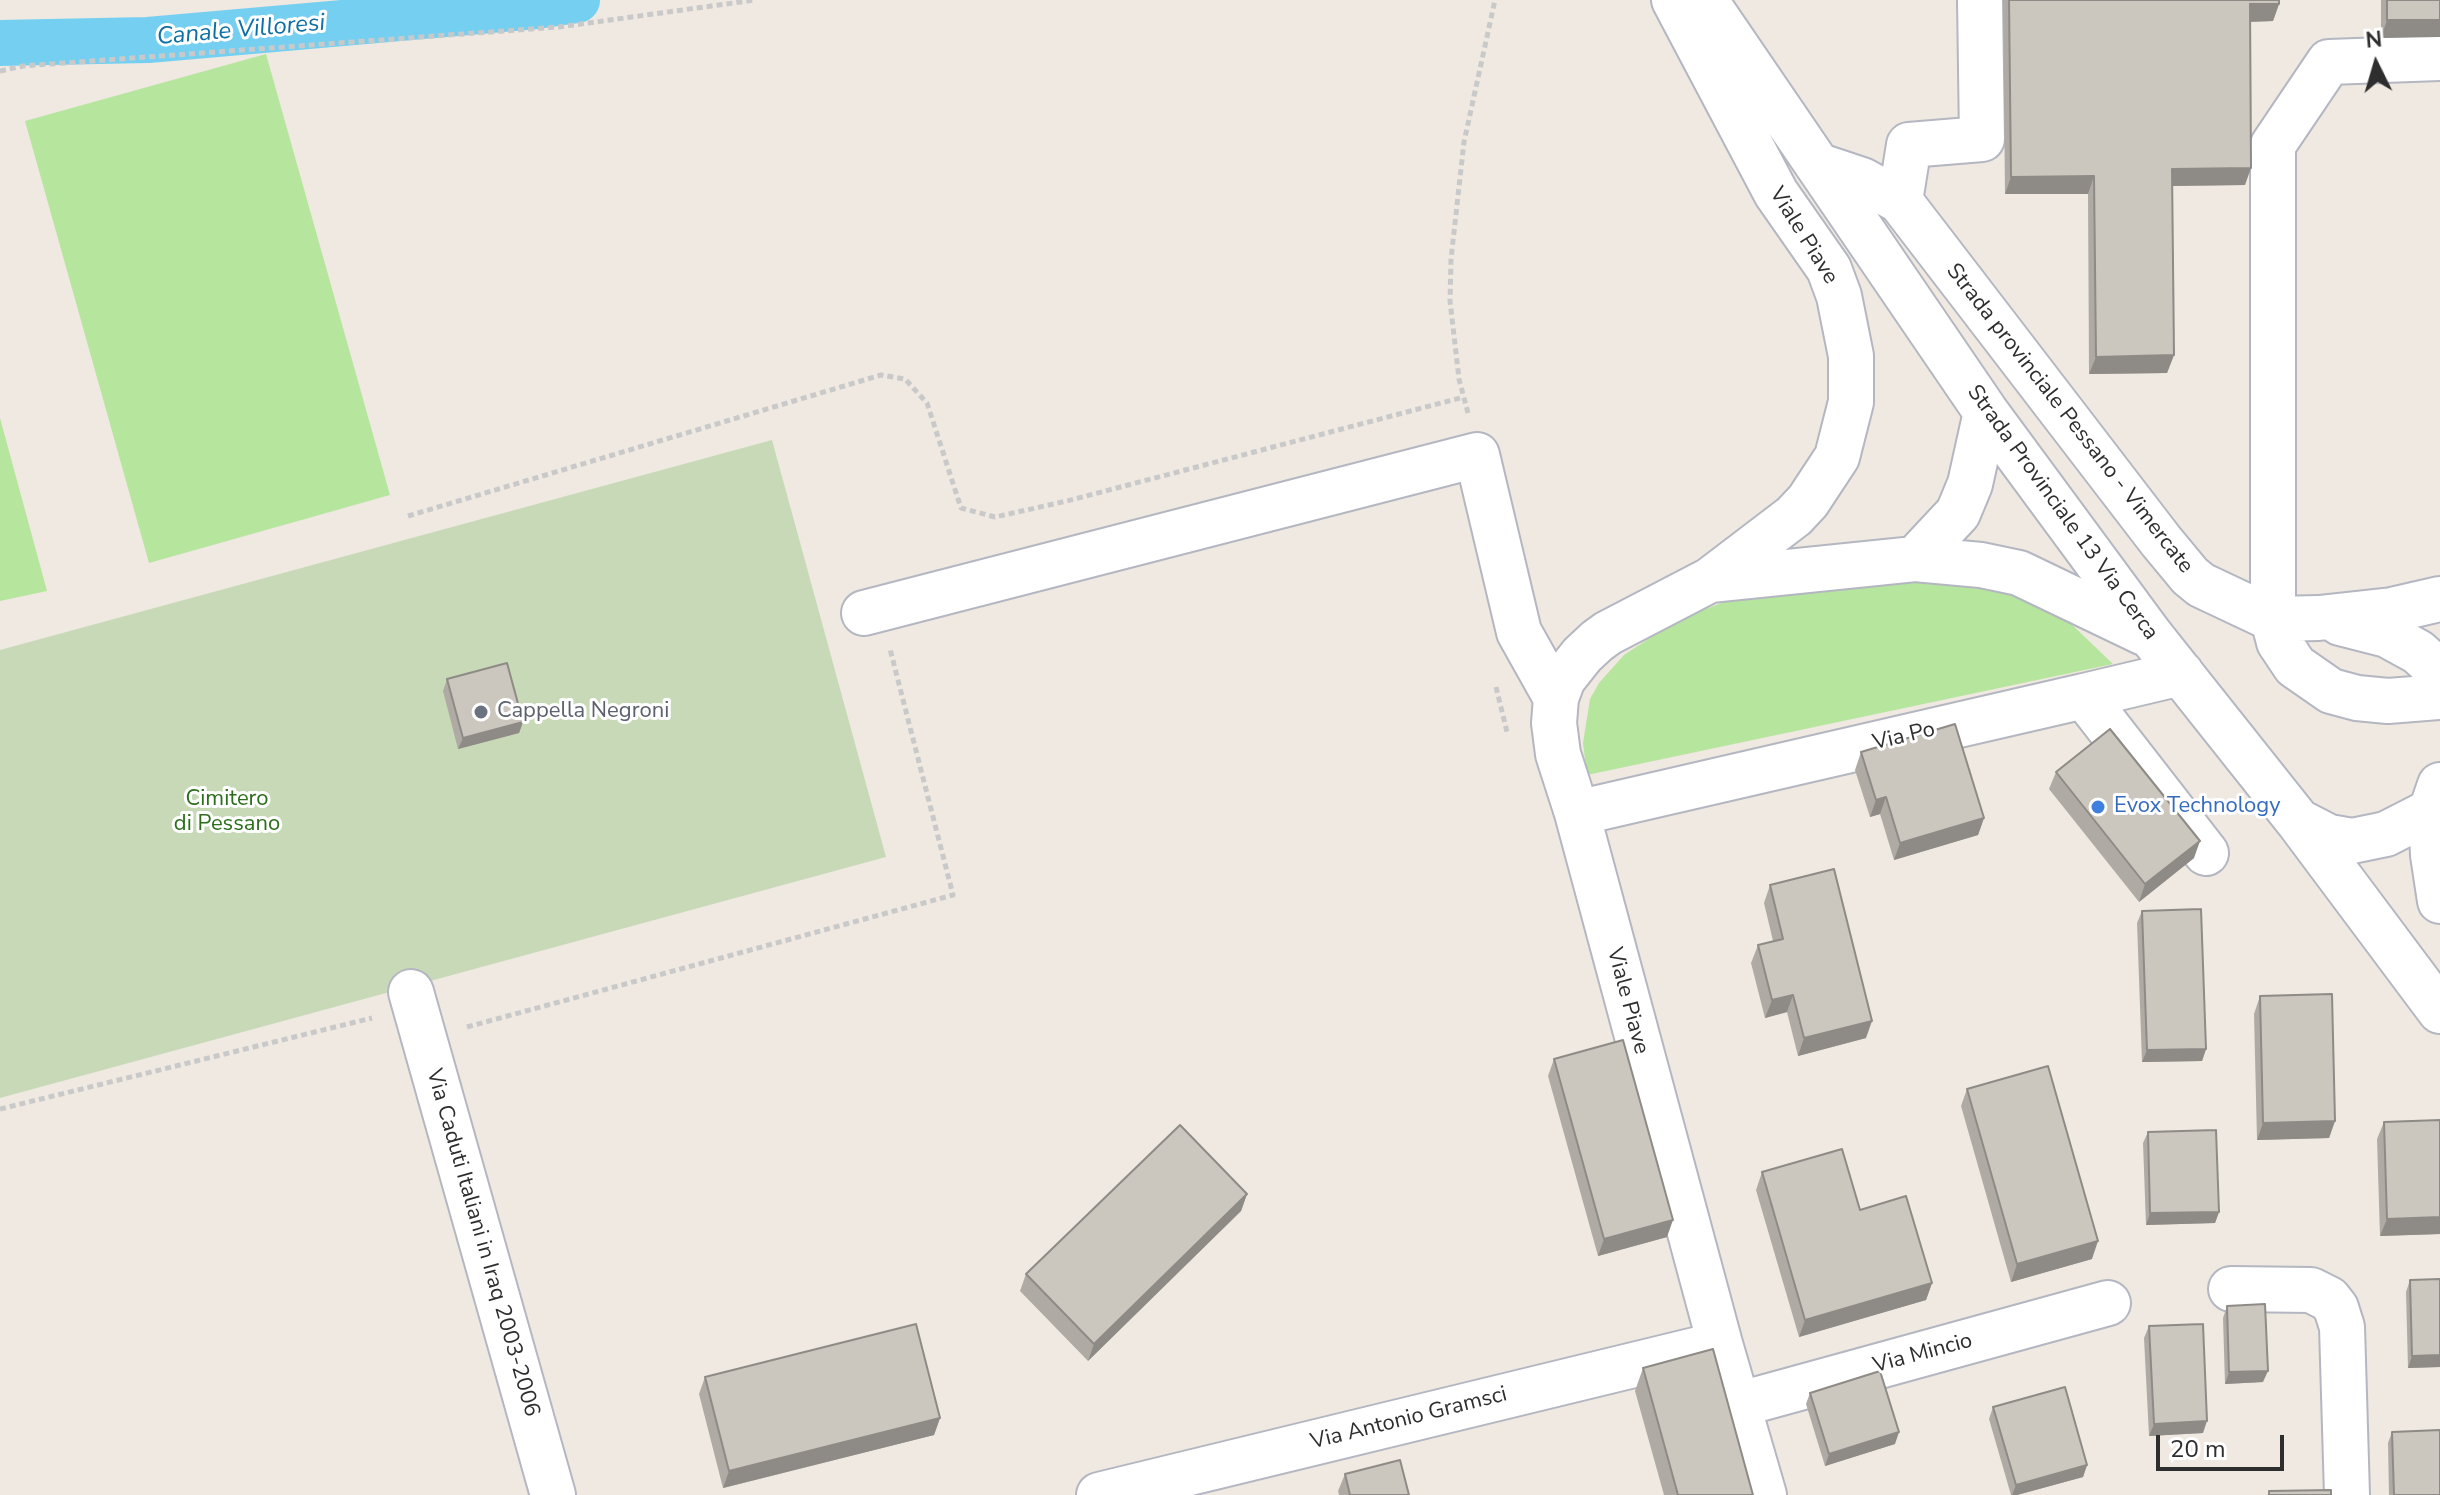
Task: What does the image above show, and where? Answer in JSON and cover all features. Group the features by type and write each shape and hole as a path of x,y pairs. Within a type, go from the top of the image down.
{"street":[{"name":"Viale Piave","path":"1674,0 1776,193 1829,269 1839,296 1851,356 1849,412 1843,441 1830,471 1794,516 1710,580 1608,633 1563,679 1556,698 1554,723 1558,754 1577,813 1720,1344 1764,1495"},
{"name":"Strada Provinciale 13 Via Cerca","path":"1705,0 1986,412 2151,636 2298,821 2440,1011"},
{"path":"1900,201 1909,145 1982,139 1980,0"},
{"path":"2440,58 2329,62 2273,145 2273,619 2279,642 2295,666 2331,691 2357,698 2388,701 2440,697"},
{"name":"Strada provinciale Pessano - Vimercate","path":"1820,166 1862,180 1900,201 2190,576 2201,585 2273,619 2319,618 2392,610 2440,599"},
{"path":"1915,559 1958,513 1970,484 1986,412"},
{"path":"872,611 1477,455 1519,632 1556,698"},
{"name":"Viale Piave","path":"1710,580 1915,559 1981,565 2019,573 2151,636"},
{"path":"2319,618 2387,635 2418,652 2440,672"},
{"name":"Via Po","path":"1577,813 2181,673"},
{"path":"2084,696 2206,853"},
{"path":"2298,821 2329,837 2352,841 2386,834 2436,798"},
{"path":"2436,798 2433,855 2440,901"},
{"name":"Via Caduti Italiani in Iraq 2003-2006","path":"417,1013 553,1495"},
{"path":"2231,1289 2311,1290 2329,1299 2336,1308 2342,1327 2347,1495"},
{"name":"Via Mincio","path":"1737,1405 2108,1303"},
{"name":"Via Antonio Gramsci","path":"1099,1495 1720,1344"}],"path":[{"path":"0,71 23,66 559,27 755,0"},
{"path":"1477,455 1464,397 1450,301 1451,259 1464,142 1495,0"},
{"path":"408,516 881,375 905,379 927,403 961,508 995,517 1464,397"},
{"path":"0,1109 953,895 872,611"}],"green space":[{"path":"266,54 390,495 149,563 25,121"},
{"path":"0,418 47,591 0,601"},
{"name":"Cimitero di Pessano","path":"772,440 886,857 0,1098 0,650"},
{"path":"1926,581 1959,582 2020,593 2065,618 2113,664 1587,775 1583,743 1590,699 1599,683 1624,655 1662,630 1740,596"}],"building":[{"path":"2009,0 2279,0 2279,4 2250,4 2251,168 2172,169 2174,355 2096,357 2094,176 2011,177"},
{"path":"2387,0 2440,0 2440,20 2387,20"},
{"name":"Cappella Negroni","path":"507,663 523,722 463,738 447,679"},
{"path":"1955,724 1984,818 1900,843 1886,797 1876,800 1861,752"},
{"path":"2110,729 2200,841 2145,884 2056,772"},
{"path":"1834,869 1872,1021 1804,1038 1793,995 1772,1000 1758,945 1783,939 1770,885"},
{"path":"2201,909 2206,1049 2147,1050 2142,911"},
{"path":"2332,994 2335,1121 2263,1123 2260,996"},
{"path":"1623,1040 1673,1220 1604,1239 1554,1059"},
{"path":"2048,1066 2098,1241 2017,1264 1967,1089"},
{"path":"2440,1120 2440,1217 2387,1219 2384,1122"},
{"path":"1180,1125 1247,1194 1094,1344 1026,1274"},
{"path":"2216,1130 2219,1212 2150,1213 2148,1132"},
{"path":"1842,1149 1860,1210 1906,1196 1932,1283 1805,1320 1762,1172"},
{"path":"2440,1279 2440,1355 2412,1356 2410,1280"},
{"path":"2265,1304 2268,1371 2229,1372 2227,1306"},
{"path":"916,1324 940,1418 729,1471 705,1377"},
{"path":"2203,1324 2207,1421 2154,1424 2149,1326"},
{"path":"1713,1349 1753,1495 1678,1495 1643,1368"},
{"path":"1880,1371 1899,1432 1829,1454 1810,1393"},
{"path":"2065,1387 2087,1465 2016,1485 1993,1407"},
{"path":"2440,1430 2440,1495 2394,1495 2392,1432"},
{"path":"1400,1460 1409,1495 1350,1495 1345,1474"},
{"path":"2331,1490 2331,1495 2269,1495 2269,1491"}],"waterway":[{"name":"Canale Villoresi","path":"0,43 148,40 577,0"}],"place":[{"name":"Cappella Negroni","path":"481,712"},
{"name":"Evox Technology","path":"2098,807"}]}
